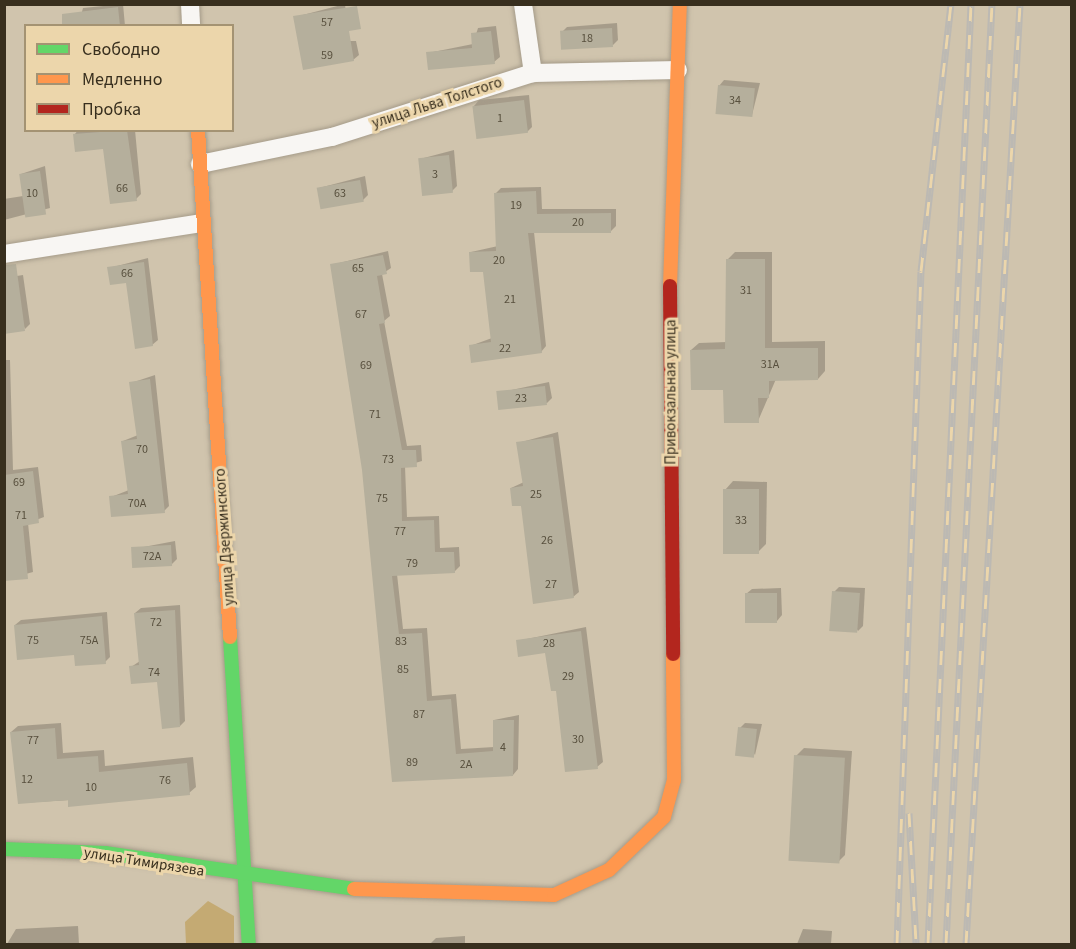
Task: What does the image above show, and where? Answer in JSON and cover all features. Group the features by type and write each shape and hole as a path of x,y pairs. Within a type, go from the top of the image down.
{"street":[{"path":"190,4 191,24"},
{"path":"523,4 533,73"},
{"name":"Привокзальная улица","path":"248,879 343,890 554,895 609,870 664,817 674,780 669,217 680,4"},
{"name":"улица Льва Толстого","path":"200,164 332,137 533,73 678,70"},
{"name":"улица Дзержинского","path":"198,132 202,223 248,879 249,945"},
{"path":"4,254 202,223"},
{"name":"улица Тимирязева","path":"4,849 105,853 248,879"}],"shaded area":[{"path":"208,901 234,916 234,944 186,944 185,922"}],"building":[{"path":"357,6 361,29 349,31 354,61 303,70 293,16"},
{"path":"118,7 120,24 62,24 62,14"},
{"path":"612,28 613,47 561,50 560,31"},
{"path":"491,31 495,64 428,70 426,52 472,48 471,33"},
{"path":"718,85 755,88 752,117 715,114"},
{"path":"524,100 528,133 476,139 472,106"},
{"path":"127,132 137,201 110,204 103,149 75,152 73,134"},
{"path":"449,155 453,193 422,196 418,158"},
{"path":"40,171 46,215 25,217 19,174"},
{"path":"360,180 364,202 320,209 317,188"},
{"path":"536,191 537,214 611,213 611,233 528,233 542,353 471,363 469,345 491,342 483,272 470,272 469,252 496,251 494,193"},
{"path":"383,255 387,274 377,276 385,323 379,324 402,450 416,450 417,467 401,468 402,521 434,520 435,552 454,552 455,573 392,576 399,634 422,633 427,701 451,699 456,754 493,751 493,720 514,720 513,776 392,782 362,470 330,264"},
{"path":"726,259 765,259 765,348 818,348 818,380 769,381 769,398 758,398 759,423 724,423 723,390 691,390 690,350 725,349"},
{"path":"144,262 153,346 135,349 126,283 110,285 107,267"},
{"path":"16,264 25,331 4,334 4,265"},
{"path":"150,379 165,513 111,517 109,496 128,494 121,441 137,439 129,382"},
{"path":"545,386 547,405 498,410 496,391"},
{"path":"553,437 574,598 533,604 521,506 512,506 510,488 523,486 516,442"},
{"path":"33,471 39,523 23,526 28,579 4,581 4,475"},
{"path":"723,489 759,489 759,554 723,554"},
{"path":"171,545 172,566 132,568 131,547"},
{"path":"832,591 860,593 857,633 829,631"},
{"path":"745,593 777,593 777,623 745,623"},
{"path":"175,610 180,727 162,729 157,682 131,684 129,666 139,665 134,613"},
{"path":"102,616 106,664 75,666 74,655 17,660 14,625"},
{"path":"581,631 598,769 565,772 556,691 551,691 545,653 518,657 516,640"},
{"path":"738,727 757,729 754,758 735,756"},
{"path":"55,728 57,759 98,756 99,772 187,763 190,795 68,807 68,800 18,804 10,732"},
{"path":"794,755 845,758 839,864 788,861"}],"railway":[{"path":"897,944 921,271 951,4"},
{"path":"928,944 971,4"},
{"path":"946,944 992,4"},
{"path":"966,944 1020,4"},
{"path":"909,813 916,944"}],"traffic: fast":[{"path":"230,637 249,944"},
{"path":"4,849 105,853 354,889"}],"traffic: slow":[{"path":"670,286 680,4"},
{"path":"198,132 230,637"},
{"path":"354,889 554,895 609,870 664,817 674,780 673,654"}],"traffic: jam":[{"path":"670,286 673,654"}]}
